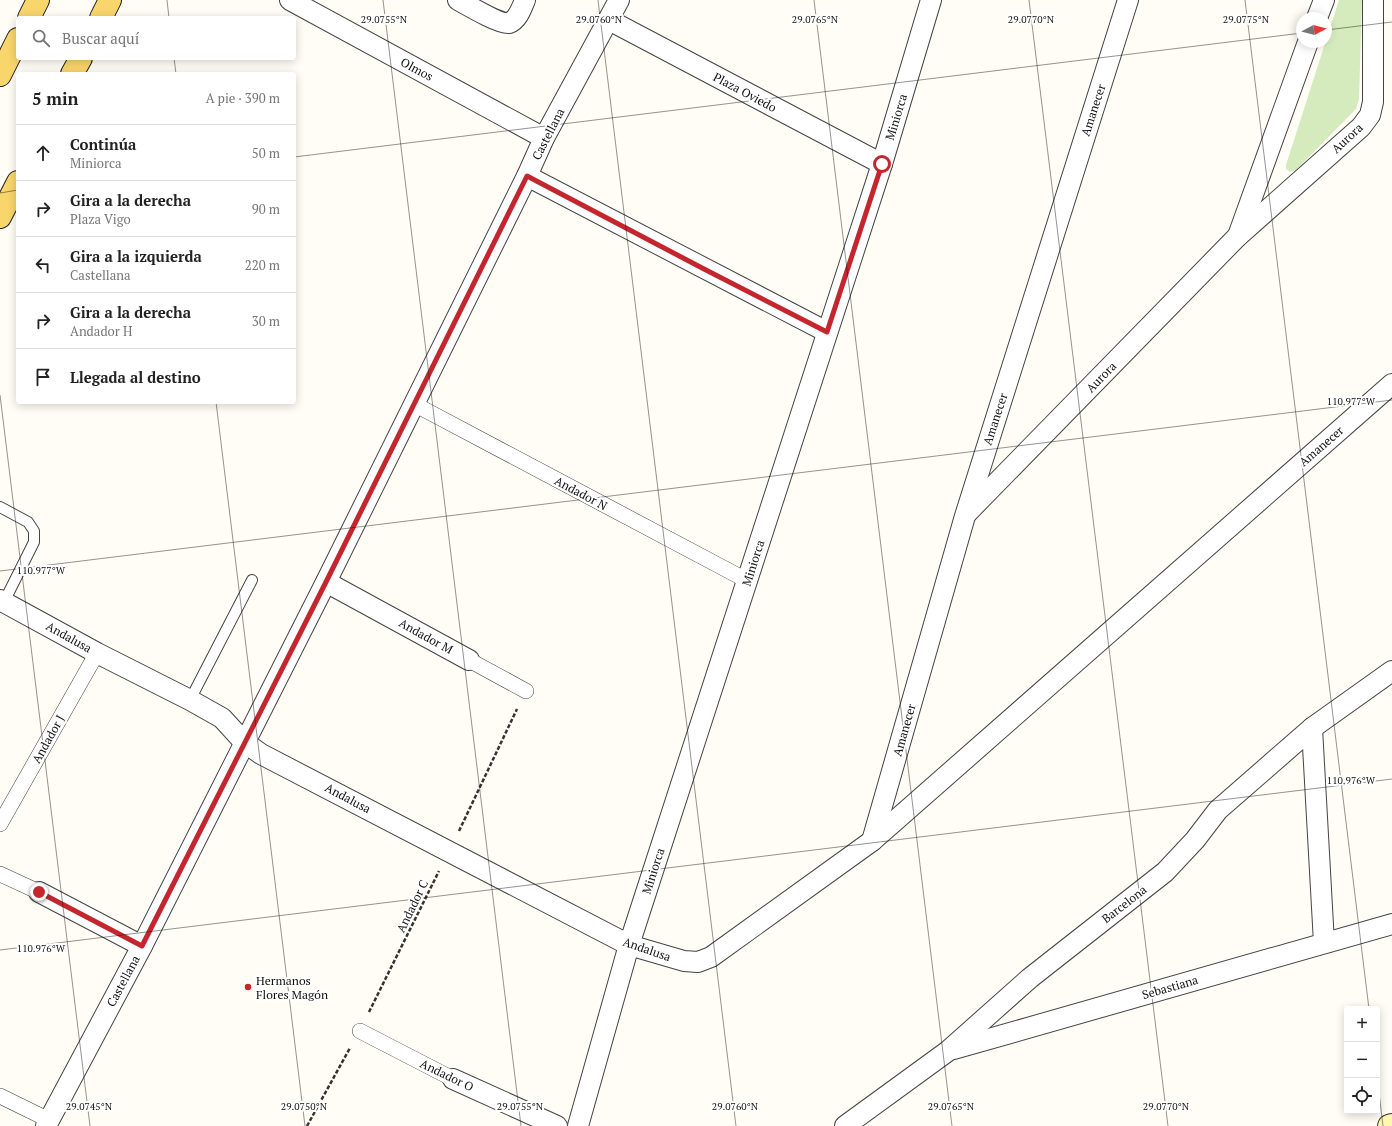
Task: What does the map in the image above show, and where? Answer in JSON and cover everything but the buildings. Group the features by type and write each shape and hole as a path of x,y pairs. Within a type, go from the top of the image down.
{"main road":[{"path":"30,16 38,0"},
{"path":"102,16 110,0"},
{"path":"0,74 16,43"},
{"path":"73,72 80,60"},
{"path":"0,217 16,186"}],"street":[{"name":"Olmos","path":"290,0 544,138"},
{"path":"458,0 501,23 510,23 516,18 525,0"},
{"name":"Castellana","path":"47,1123 142,946 326,582 527,176 544,138 619,0"},
{"name":"Miniorca","path":"578,1126 629,945 882,164 931,0"},
{"name":"Amanecer","path":"872,841 965,516 1128,0"},
{"path":"1319,12 1324,0"},
{"name":"Aurora","path":"965,516 1237,237 1361,127 1370,115 1373,102 1373,0"},
{"name":"Plaza Oviedo","path":"609,20 882,164"},
{"name":"Aurora","path":"1237,237 1306,48"},
{"path":"527,176 827,332"},
{"name":"Amanecer","path":"711,957 872,841 1392,384"},
{"name":"Andador N","path":"414,404 748,581"},
{"name":"Andador M","path":"326,582 526,690"},
{"name":"Andalusa","path":"2,601 97,653 190,700 222,718 244,742 261,754 629,945 684,961 698,962 711,957"},
{"name":"Andador J","path":"0,824 4,806 97,653"},
{"name":"Barcelona","path":"845,1126 948,1051 1030,978 1165,872 1195,840 1218,810 1312,728 1392,671"},
{"path":"1312,728 1324,943"},
{"path":"0,874 39,892 142,946"},
{"name":"Sebastiana","path":"948,1051 1392,924"},
{"name":"Andador O","path":"360,1031 453,1079 557,1126"},
{"path":"0,1096 47,1123"}],"lane":[{"path":"0,507 28,522 34,531 34,542 2,601"},
{"path":"190,700 252,580"}],"path":[{"name":"Andador C","path":"307,1126 360,1031 449,851 526,690"}],"green space":[{"path":"1339,0 1362,0 1359,99 1356,109 1296,170 1290,172 1286,169 1286,165 1324,48 1332,48 1332,22"}],"place":[{"name":"Hermanos Flores Magón","path":"248,987"}],"route":[{"path":"39,892 142,946 326,582 527,176 827,332 882,164"}]}
